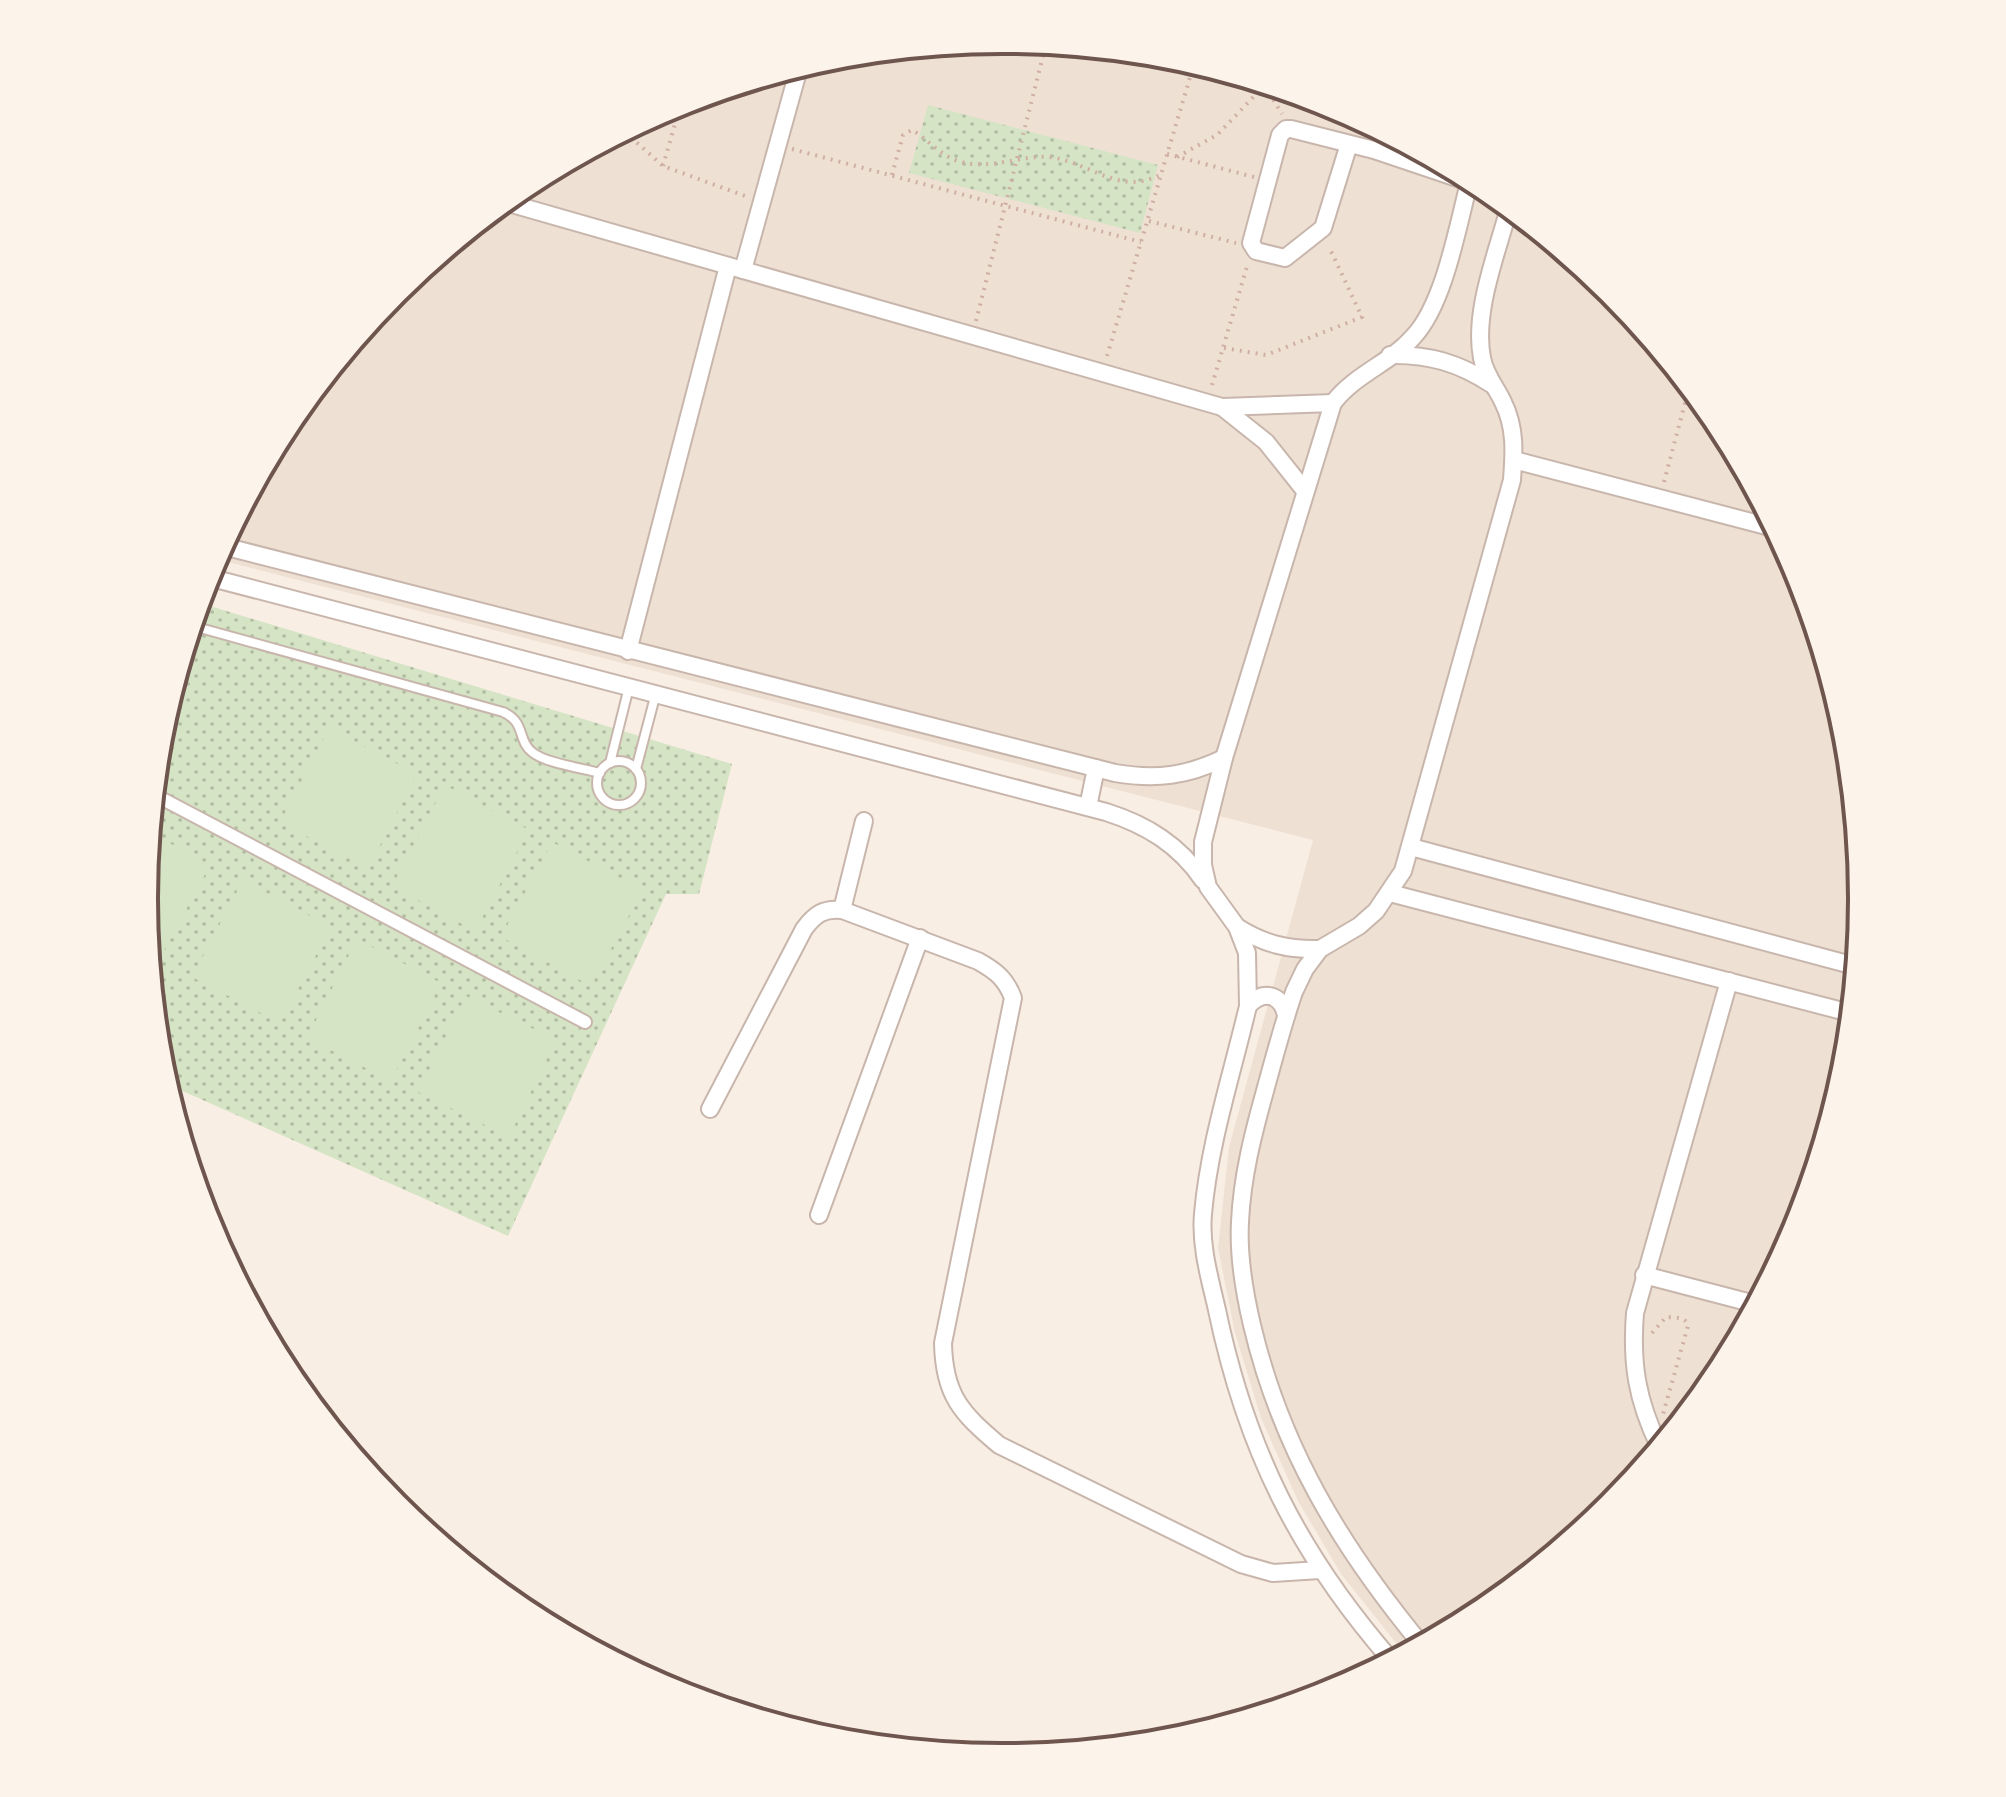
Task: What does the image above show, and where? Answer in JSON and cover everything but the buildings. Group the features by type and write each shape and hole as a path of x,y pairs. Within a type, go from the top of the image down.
{"street":[{"path":"628,651 735,268 762,202 796,80"},
{"path":"1349,144 1321,230 1285,258 1252,247 1280,135 1286,129 1349,144 1426,167"},
{"path":"1208,887 1203,865 1203,842 1224,758 1333,403 1345,388 1414,338 1428,317 1439,295 1467,193"},
{"path":"520,206 1214,405 1333,403"},
{"path":"1414,1636 1381,1595 1313,1490 1272,1395 1248,1305 1240,1259 1240,1223 1243,1184 1251,1145 1286,1015 1305,969 1320,949 1359,926 1390,893 1403,871 1512,480 1514,436 1510,418 1482,363 1479,338 1482,313 1506,221"},
{"path":"1390,355 1433,357 1474,373 1492,385"},
{"path":"1214,405 1266,442 1305,491"},
{"path":"1514,460 1760,524"},
{"path":"235,549 628,651 1143,778 1171,777 1199,771 1224,758"},
{"path":"221,580 1088,807 1131,820 1154,832 1193,866 1237,927 1247,953 1248,1006 1208,1177 1202,1217 1206,1261 1227,1360 1266,1472 1320,1570 1384,1652"},
{"path":"1088,807 1096,768"},
{"path":"165,800 585,1022"},
{"path":"842,910 864,821"},
{"path":"1411,847 1845,963"},
{"path":"1390,893 1840,1010"},
{"path":"710,1109 804,929 818,914 829,909 842,910 920,938 994,970 1007,983 1013,998 943,1343 943,1372 953,1397 972,1422 999,1445 1241,1564 1273,1573 1320,1570"},
{"path":"1237,927 1276,946 1320,949"},
{"path":"819,1215 920,938"},
{"path":"1654,1436 1636,1384 1632,1349 1635,1313 1729,981"},
{"path":"1248,1006 1255,998 1265,994 1276,997 1286,1015"},
{"path":"1644,1275 1744,1301"}],"lane":[{"path":"203,629 503,712 518,722 528,748 536,755 600,773"},
{"path":"610,763 624,761 640,775 640,789 625,804 611,803 598,787 600,773 610,763 629,686"},
{"path":"636,769 656,693"}],"path":[{"path":"972,336 1043,55"},
{"path":"1102,373 1191,75"},
{"path":"1177,157 1217,135 1257,94"},
{"path":"1273,99 1291,129"},
{"path":"663,166 676,120"},
{"path":"892,175 903,135 912,130 939,152 960,162 984,165 1054,158 1117,182 1135,183 1161,174"},
{"path":"633,139 663,166 762,202"},
{"path":"778,145 1141,242"},
{"path":"1167,154 1268,180"},
{"path":"1149,221 1252,247 1223,348 1214,405"},
{"path":"1223,348 1266,355 1362,317 1321,230"},
{"path":"1660,498 1685,401"},
{"path":"1651,1337 1666,1317 1687,1321 1661,1424"}],"shaded area":[{"path":"1003,54 1113,61 1222,83 1326,118 1425,167 1517,229 1600,301 1673,384 1705,429 1760,525 1803,627 1831,734 1846,843 1846,954 1840,1009 1819,1117 1803,1170 1760,1272 1705,1368 1638,1455 1560,1533 1472,1601 1398,1645 1341,1574 1298,1501 1261,1418 1235,1333 1218,1248 1229,1147 1313,840 229,562 272,476 333,384 406,301 489,229 534,196 629,141 732,99 838,70 893,61"}],"green space":[{"path":"928,105 1158,165 1140,233 909,173"},
{"path":"211,606 732,764 699,894 666,894 508,1236 181,1090 166,1009 160,954 160,843 175,734 187,680"},
{"path":"329,728 417,774 368,869 280,822"},
{"path":"445,785 529,830 475,931 392,886"},
{"path":"161,838 210,865 160,957 158,898"},
{"path":"552,842 643,890 591,986 501,937"},
{"path":"243,880 331,927 280,1023 192,977"},
{"path":"357,939 441,983 391,1081 307,1038"},
{"path":"466,996 556,1040 509,1137 418,1092"}]}
